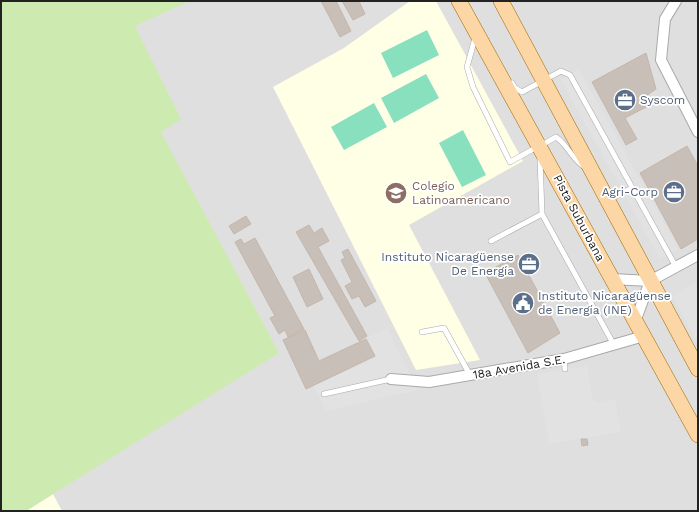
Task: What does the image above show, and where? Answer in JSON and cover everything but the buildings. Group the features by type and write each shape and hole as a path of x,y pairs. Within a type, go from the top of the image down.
{"main road":[{"path":"501,1 650,280 697,364"},
{"name":"Pista Suburbana","path":"461,5 698,435"}],"street":[{"path":"676,1 665,19 661,60 698,132"},
{"path":"612,279 650,280 698,255"},
{"path":"635,322 650,280"},
{"name":"18a Avenida S.E.","path":"392,379 429,382 470,375 564,364 614,345 644,336"}],"lane":[{"path":"461,5 483,31 493,50"},
{"path":"477,33 467,67 473,86 510,162 556,137 562,141 576,162 593,173"},
{"path":"508,75 515,88 522,92 561,71 570,74 676,267"},
{"path":"540,146 542,214 614,345"},
{"path":"608,200 632,188"},
{"path":"491,242 542,214"},
{"path":"422,332 444,328 470,375"},
{"path":"324,394 392,379"}],"shaded area":[{"path":"1,1 698,1 698,511 1,511"},
{"name":"Colegio Latinoamericano","path":"410,1 436,1 523,161 409,225 480,360 416,370 273,87 344,48"},
{"path":"579,69 678,249 660,259 561,80"},
{"path":"698,281 698,336 695,338 673,296"},
{"path":"387,329 418,390 326,411 314,386 376,358 368,337"},
{"path":"587,366 593,399 598,402 615,399 621,432 549,444 537,374"},
{"path":"53,494 62,511 26,511"}],"green space":[{"path":"1,1 190,1 135,26 181,119 161,132 279,353 26,511 1,511"},
{"path":"427,30 439,55 393,78 381,53"},
{"path":"426,74 439,98 394,123 381,98"},
{"path":"374,103 387,127 344,150 331,127"},
{"path":"463,130 486,175 462,187 439,143"}],"place":[{"name":"Syscom","path":"625,100"},
{"name":"Agri-Corp","path":"674,192"},
{"name":"Colegio Latinoamericano","path":"396,193"},
{"name":"Instituto Nicaragüense De Energía","path":"529,264"},
{"name":"Instituto Nicaragüense de Energía (INE)","path":"523,303"}]}
